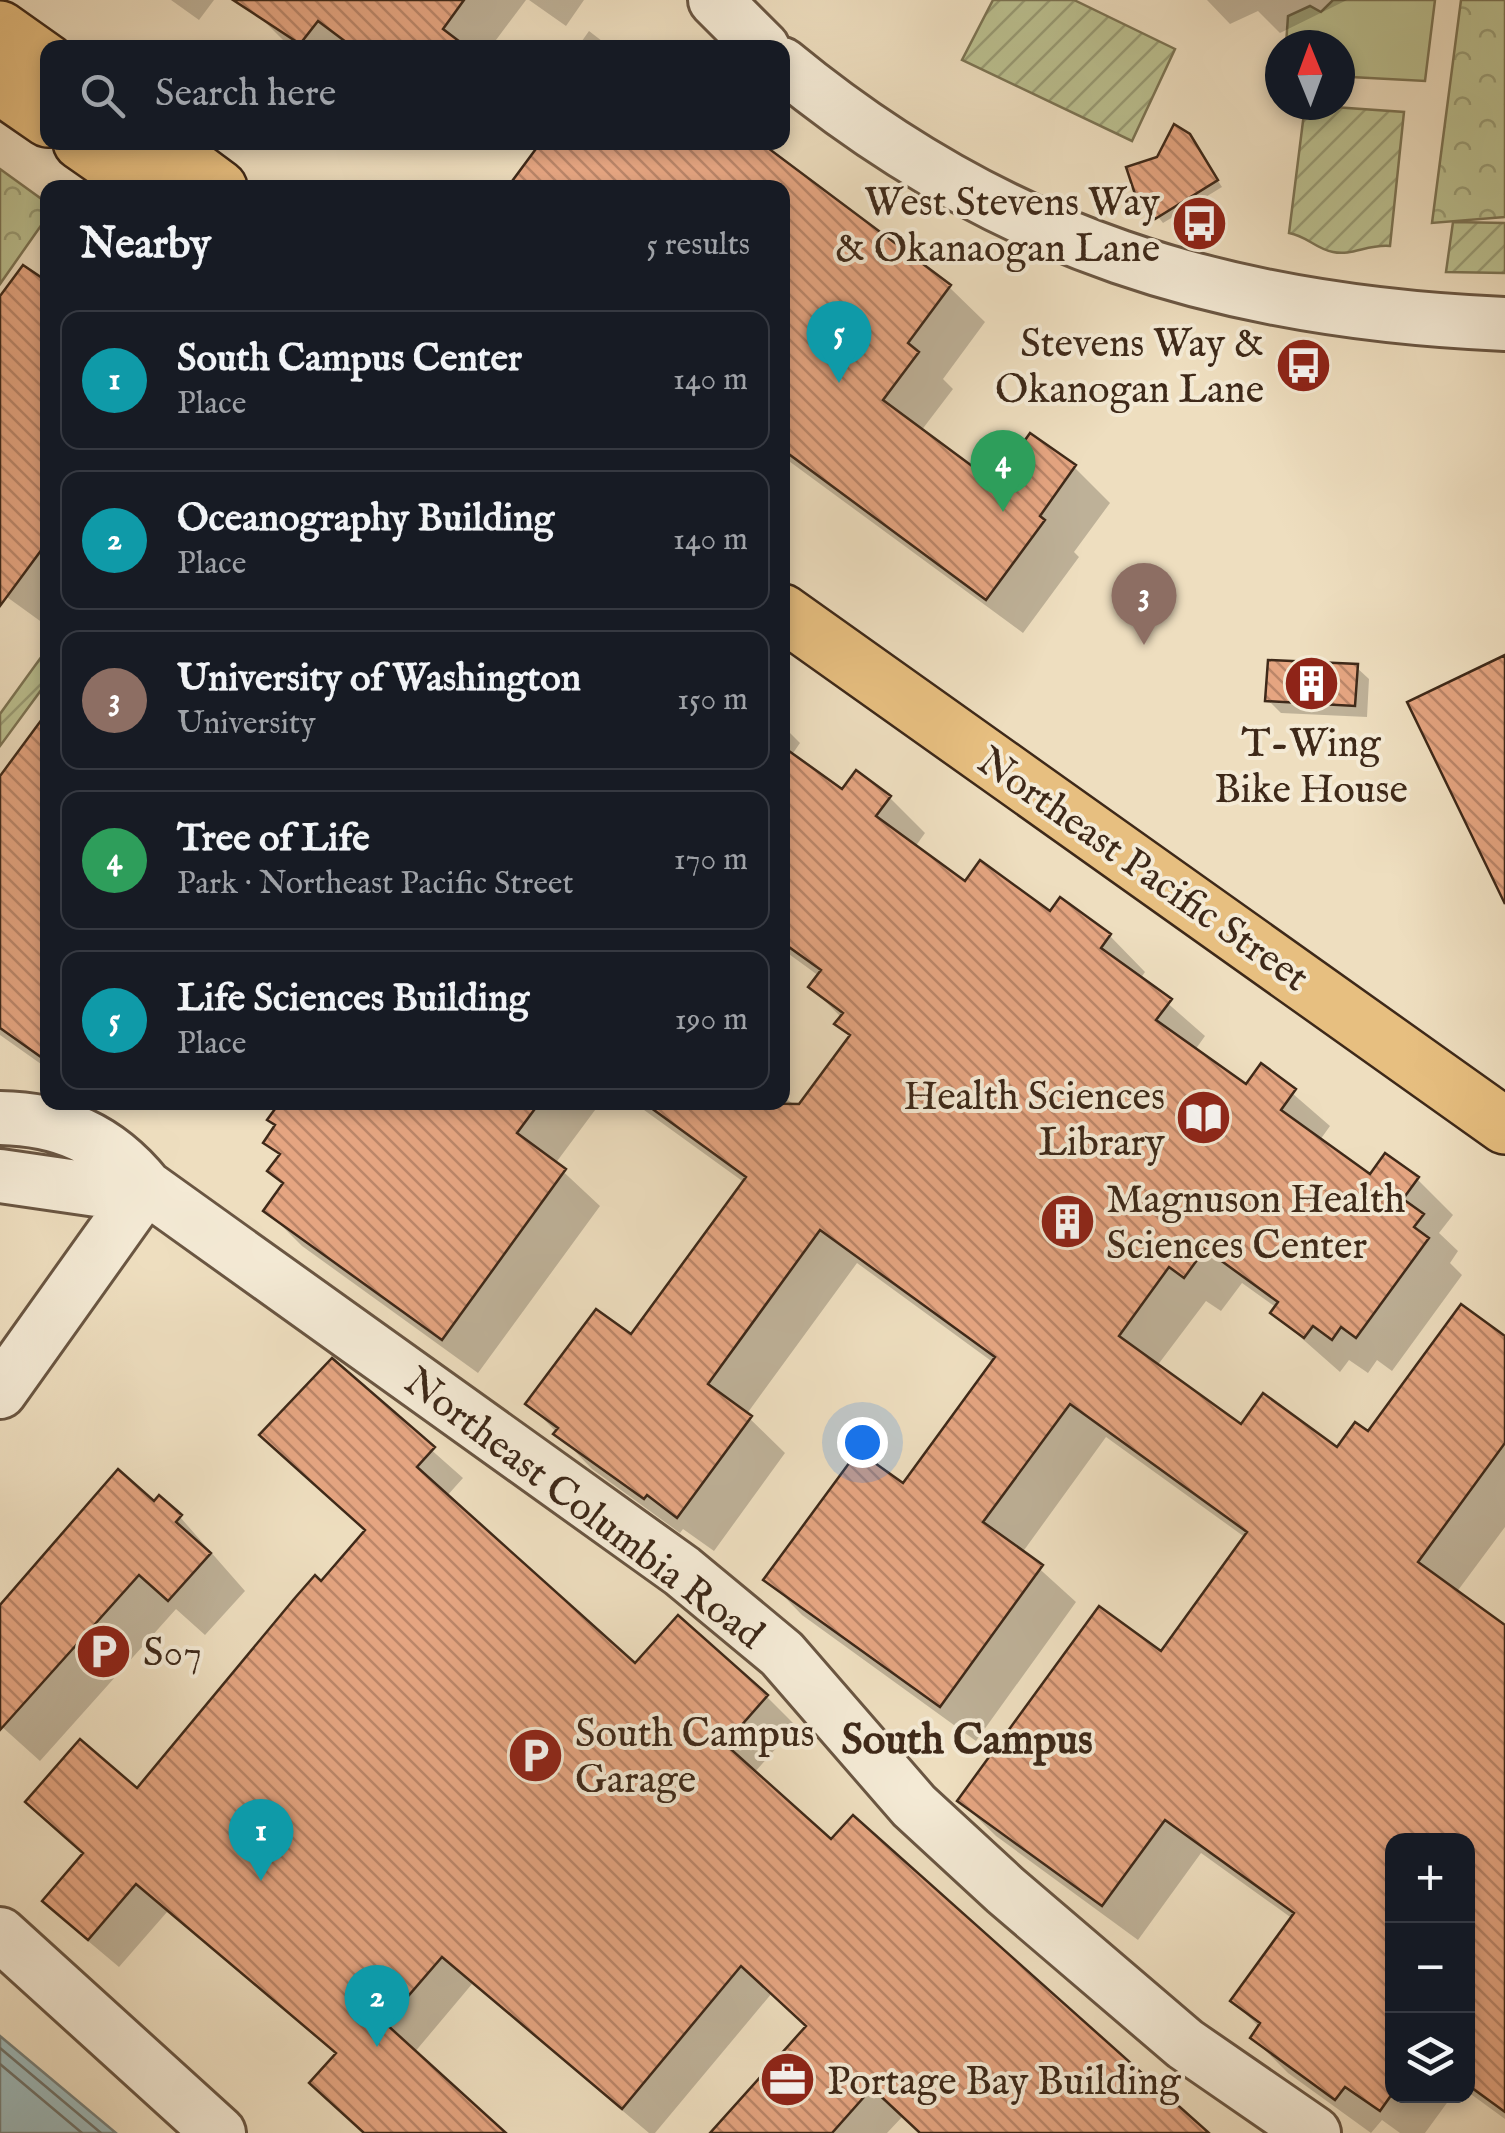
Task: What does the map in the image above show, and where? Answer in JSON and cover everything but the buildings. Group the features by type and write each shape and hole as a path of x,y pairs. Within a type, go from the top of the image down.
{"main road":[{"path":"0,28 40,57"},
{"path":"0,86 40,114"},
{"path":"93,150 136,180"},
{"path":"168,150 208,180"},
{"name":"Northeast Pacific Street","path":"790,618 1505,1126"}],"street":[{"path":"714,0 755,40"},
{"path":"790,70 856,122 954,184 1098,251 1270,299 1505,324"},
{"name":"Northeast Columbia Road","path":"0,1118 30,1118 80,1132 124,1160 146,1187 682,1571 782,1654 900,1792 1005,1890 1185,2044 1314,2133"},
{"path":"0,1176 111,1192 146,1187"},
{"path":"0,1392 146,1187"},
{"path":"0,1934 219,2133"}],"green space":[{"path":"993,0 1074,0 1175,49 1132,141 962,60"},
{"path":"1333,0 1435,0 1425,81 1355,77 1355,30 1287,30 1288,16 1310,6 1321,12"},
{"path":"1461,0 1505,0 1505,217 1432,223"},
{"path":"1355,109 1404,112 1390,246 1333,252 1289,233 1303,120 1355,120"},
{"path":"0,169 40,198 40,227 0,284"},
{"path":"1453,222 1505,223 1505,273 1446,272"},
{"path":"40,659 40,692 0,746 0,714"}],"water":[{"path":"0,2036 116,2133 0,2133"}],"place":[{"name":"West Stevens Way & Okanaogan Lane","path":"1199,224"},
{"name":"Stevens Way & Okanogan Lane","path":"1303,365"},
{"name":"Life Sciences Building","path":"839,383"},
{"name":"Tree of Life","path":"1003,512"},
{"name":"University of Washington","path":"1144,645"},
{"name":"T-Wing Bike House","path":"1311,683"},
{"name":"Health Sciences Library","path":"1204,1118"},
{"name":"Magnuson Health Sciences Center","path":"1067,1221"},
{"name":"S07","path":"104,1651"},
{"name":"South Campus Garage","path":"536,1755"},
{"name":"South Campus Center","path":"261,1881"},
{"name":"Oceanography Building","path":"377,2047"},
{"name":"Portage Bay Building","path":"788,2080"}],"district":[{"name":"South Campus","path":"967,1738"}]}
